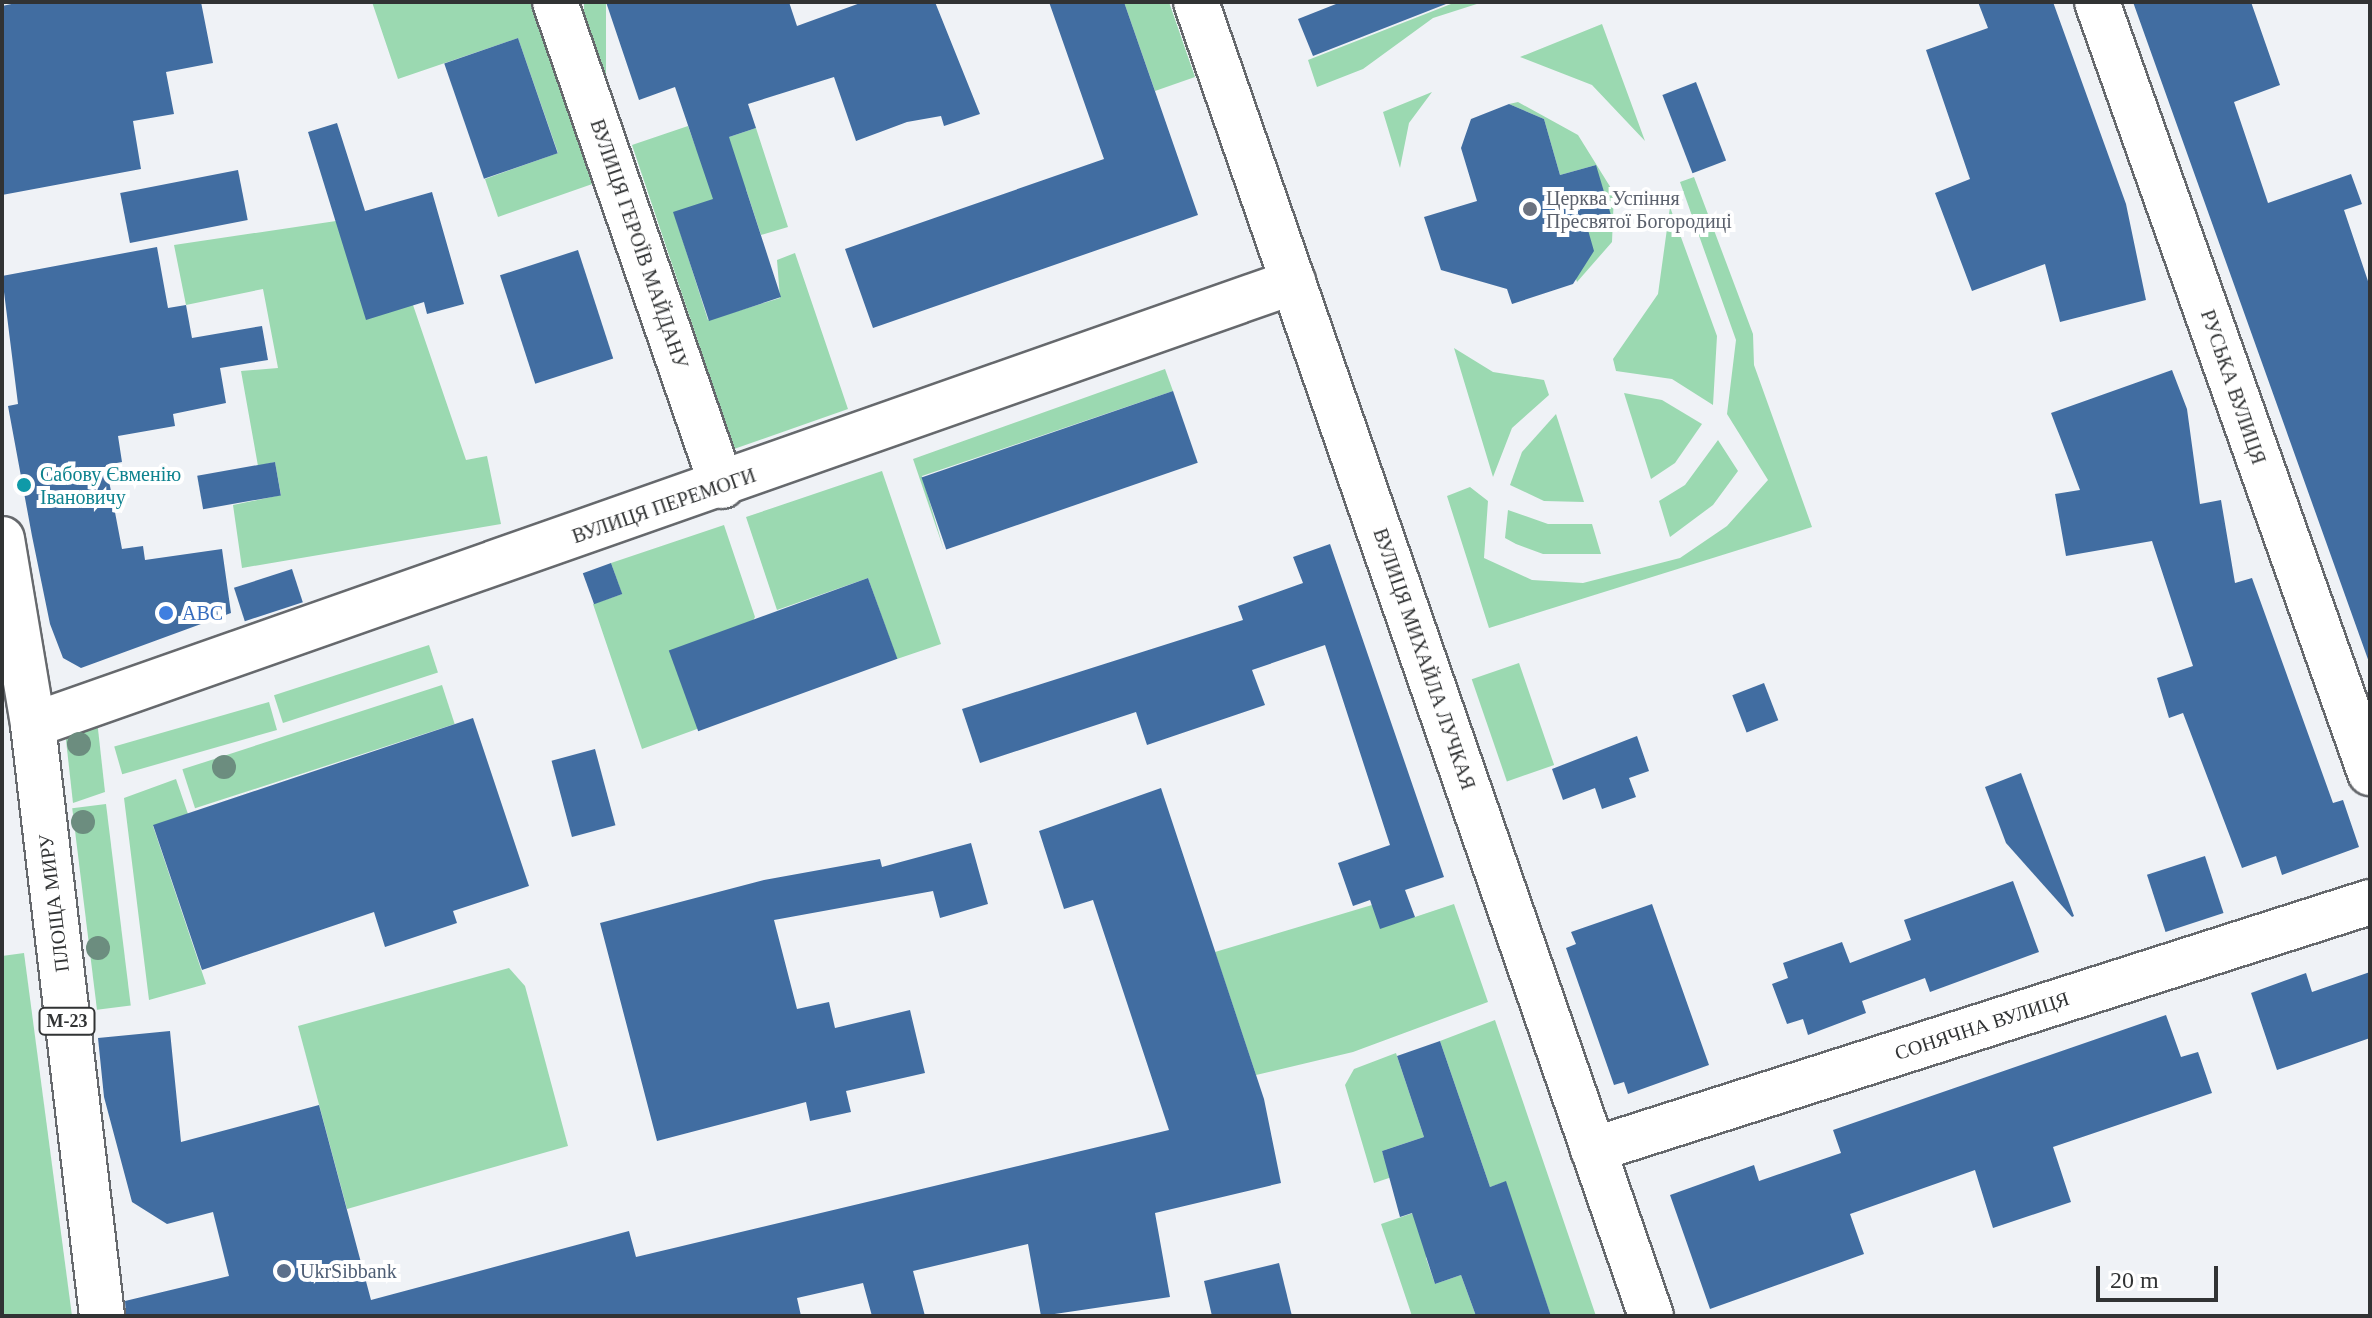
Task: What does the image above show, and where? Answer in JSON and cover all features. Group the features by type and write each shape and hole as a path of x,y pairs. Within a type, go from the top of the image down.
{"main road":[{"name":"ВУЛИЦЯ ГЕРОЇВ МАЙДАНУ","path":"555,2 722,486"},
{"name":"ВУЛИЦЯ МИХАЙЛА ЛУЧКАЯ","path":"1196,2 1651,1316"},
{"name":"РУСЬКА ВУЛИЦЯ","path":"2097,2 2362,728 2370,773"},
{"name":"ВУЛИЦЯ ПЕРЕМОГИ","path":"33,725 722,486 1293,282"},
{"name":"ПЛОЩА МИРУ","path":"2,539 33,725 102,1316"},
{"name":"СОНЯЧНА ВУЛИЦЯ","path":"1593,1150 2370,902"}],"green space":[{"path":"372,2 535,2 598,182 498,217 485,179 558,153 518,38 398,79"},
{"path":"584,2 606,2 606,112 584,112"},
{"path":"1124,2 1169,2 1195,77 1155,91"},
{"path":"1456,2 1483,2 1433,18 1363,69 1317,87 1308,60"},
{"path":"1602,24 1645,141 1592,85 1520,57"},
{"path":"1432,92 1409,123 1400,168 1383,112"},
{"path":"1518,102 1578,135 1614,193 1612,242 1577,282 1573,270 1588,230 1596,165 1560,175 1544,119 1509,104"},
{"path":"688,126 696,148 756,128 788,227 761,235 746,189 674,213 708,320 780,298 777,260 795,253 848,409 734,449 632,145"},
{"path":"1694,177 1753,334 1754,365 1812,527 1489,628 1447,496 1470,487 1488,501 1484,558 1532,580 1583,583 1680,558 1727,526 1768,480 1727,414 1736,340 1680,182"},
{"path":"1670,207 1717,336 1713,405 1672,379 1616,371 1613,359 1658,294"},
{"path":"336,221 413,305 466,460 487,456 501,524 242,568 233,505 281,495 275,462 258,466 241,371 278,368 263,289 186,305 174,245"},
{"path":"1454,348 1493,372 1544,380 1549,395 1512,428 1493,477"},
{"path":"1165,369 1173,391 922,476 944,550 913,459"},
{"path":"1624,393 1662,400 1702,424 1675,463 1651,479"},
{"path":"1556,414 1584,502 1544,501 1510,485 1522,452"},
{"path":"1718,440 1738,471 1713,505 1670,537 1659,501 1685,485"},
{"path":"882,471 941,644 897,659 868,578 777,610 746,517"},
{"path":"1508,510 1548,524 1592,524 1601,554 1543,554 1516,544 1505,538"},
{"path":"724,525 755,617 697,729 642,749 593,604 622,594 611,563"},
{"path":"429,645 438,673 283,723 274,695"},
{"path":"1519,663 1554,765 1507,781 1472,679"},
{"path":"442,685 455,724 195,808 182,769"},
{"path":"269,702 277,730 122,774 114,746"},
{"path":"97,720 105,792 73,803 65,731"},
{"path":"176,779 188,814 153,826 206,984 149,1000 124,798"},
{"path":"106,804 131,1005 97,1010 72,808"},
{"path":"1454,904 1488,1002 1353,1052 1256,1075 1215,952 1372,905 1415,917"},
{"path":"24,953 72,1316 2,1316 2,956"},
{"path":"509,968 525,986 568,1146 347,1209 298,1026"},
{"path":"1495,1020 1596,1316 1551,1316 1505,1182 1490,1187 1440,1041"},
{"path":"1396,1053 1424,1137 1382,1151 1389,1172 1431,1164 1374,1183 1345,1085 1354,1069"},
{"path":"1457,1198 1426,1258 1435,1284 1461,1275 1476,1316 1412,1316 1381,1224"}],"building":[{"path":"21,2 201,2 213,63 166,72 174,114 133,121 141,169 2,195 2,6"},
{"path":"606,2 789,2 797,26 863,2 935,2 980,114 944,126 941,116 907,122 856,141 834,77 748,104 756,128 729,137 781,297 709,321 673,212 713,199 675,87 639,100"},
{"path":"1049,2 1124,2 1198,215 873,328 845,249 1104,159"},
{"path":"1341,2 1446,4 1313,56 1298,19"},
{"path":"1978,2 2053,2 2126,204 2146,300 2060,322 2045,264 1972,291 1935,193 1970,179 1926,50 1988,28"},
{"path":"2133,2 2251,2 2280,85 2234,102 2268,203 2351,174 2362,204 2344,210 2370,287 2370,665"},
{"path":"518,38 558,153 484,179 444,63"},
{"path":"1696,82 1726,160 1692,173 1662,95"},
{"name":"Церква Успіння Пресвятої Богородиці","path":"1509,104 1544,119 1560,175 1596,165 1613,222 1588,230 1594,251 1573,284 1512,304 1507,289 1441,270 1424,217 1477,201 1461,148 1471,119"},
{"path":"337,123 365,211 432,192 464,304 427,314 424,302 366,320 308,132"},
{"path":"238,170 248,220 130,243 120,193"},
{"path":"157,247 168,308 186,305 192,338 262,326 268,360 220,368 226,403 173,414 175,426 118,436 122,462 106,465 122,549 143,546 145,560 222,549 231,613 81,668 63,658 50,624 32,536 8,406 18,404 2,276"},
{"path":"578,250 613,358 535,384 500,275"},
{"path":"2172,370 2187,409 2200,504 2221,500 2235,583 2252,578 2333,803 2343,800 2359,847 2282,875 2276,856 2242,868 2183,713 2169,718 2157,678 2193,666 2152,541 2066,556 2055,494 2080,490 2051,413"},
{"path":"1173,391 1198,463 946,549 921,478"},
{"path":"275,462 281,495 203,509 197,476"},
{"path":"1330,544 1444,877 1405,890 1415,917 1380,929 1370,900 1353,906 1338,863 1390,845 1325,645 1252,670 1265,705 1147,745 1136,712 980,763 962,709 1243,620 1238,606 1303,583 1293,557"},
{"path":"611,563 622,594 594,604 583,573"},
{"path":"292,569 303,602 245,621 234,588"},
{"path":"868,578 897,659 698,731 669,651"},
{"path":"1764,683 1778,720 1747,733 1732,695"},
{"path":"473,718 529,886 453,911 457,923 385,947 374,912 202,970 153,825"},
{"path":"1637,736 1649,771 1629,778 1636,797 1602,809 1595,788 1563,800 1552,769"},
{"path":"595,749 615,825 572,837 552,761"},
{"path":"2021,773 2072,917 2006,843 1985,787"},
{"path":"1161,788 1264,1099 1281,1183 1155,1213 1170,1297 1041,1316 1028,1244 913,1271 925,1316 872,1316 863,1283 797,1298 801,1316 126,1316 125,1301 229,1276 213,1212 167,1224 132,1202 104,1097 98,1038 170,1031 181,1142 319,1105 371,1300 629,1231 636,1257 1169,1130 1093,900 1064,909 1039,831"},
{"path":"971,843 988,904 940,918 933,891 774,920 797,1009 829,1002 835,1028 910,1010 925,1073 846,1091 851,1112 810,1121 806,1102 657,1141 600,923 764,880 880,859 882,867"},
{"path":"2205,856 2224,913 2166,932 2147,875"},
{"path":"2013,881 2039,952 1930,992 1925,978 1862,1001 1866,1013 1808,1035 1803,1019 1787,1024 1772,984 1788,978 1783,963 1842,942 1850,963 1911,940 1904,920"},
{"path":"1652,904 1709,1065 1628,1094 1624,1082 1614,1085 1566,948 1576,944 1571,932"},
{"path":"2370,972 2370,1038 2277,1070 2251,993 2306,973 2312,992"},
{"path":"2166,1015 2181,1057 2198,1052 2212,1093 2053,1147 2071,1202 1993,1228 1975,1170 1850,1214 1864,1254 1710,1309 1670,1195 1754,1165 1759,1181 1841,1153 1833,1130"},
{"path":"1440,1041 1490,1187 1506,1181 1551,1316 1476,1316 1461,1275 1435,1284 1412,1213 1400,1217 1382,1151 1424,1137 1397,1056"},
{"path":"1279,1263 1292,1316 1212,1316 1204,1281"}],"place":[{"name":"Церква Успіння Пресвятої Богородиці","path":"1530,209"},
{"name":"Сабову Євменію Івановичу","path":"24,485"},
{"name":"ABC","path":"166,613"},
{"name":"UkrSibbank","path":"284,1271"}]}
